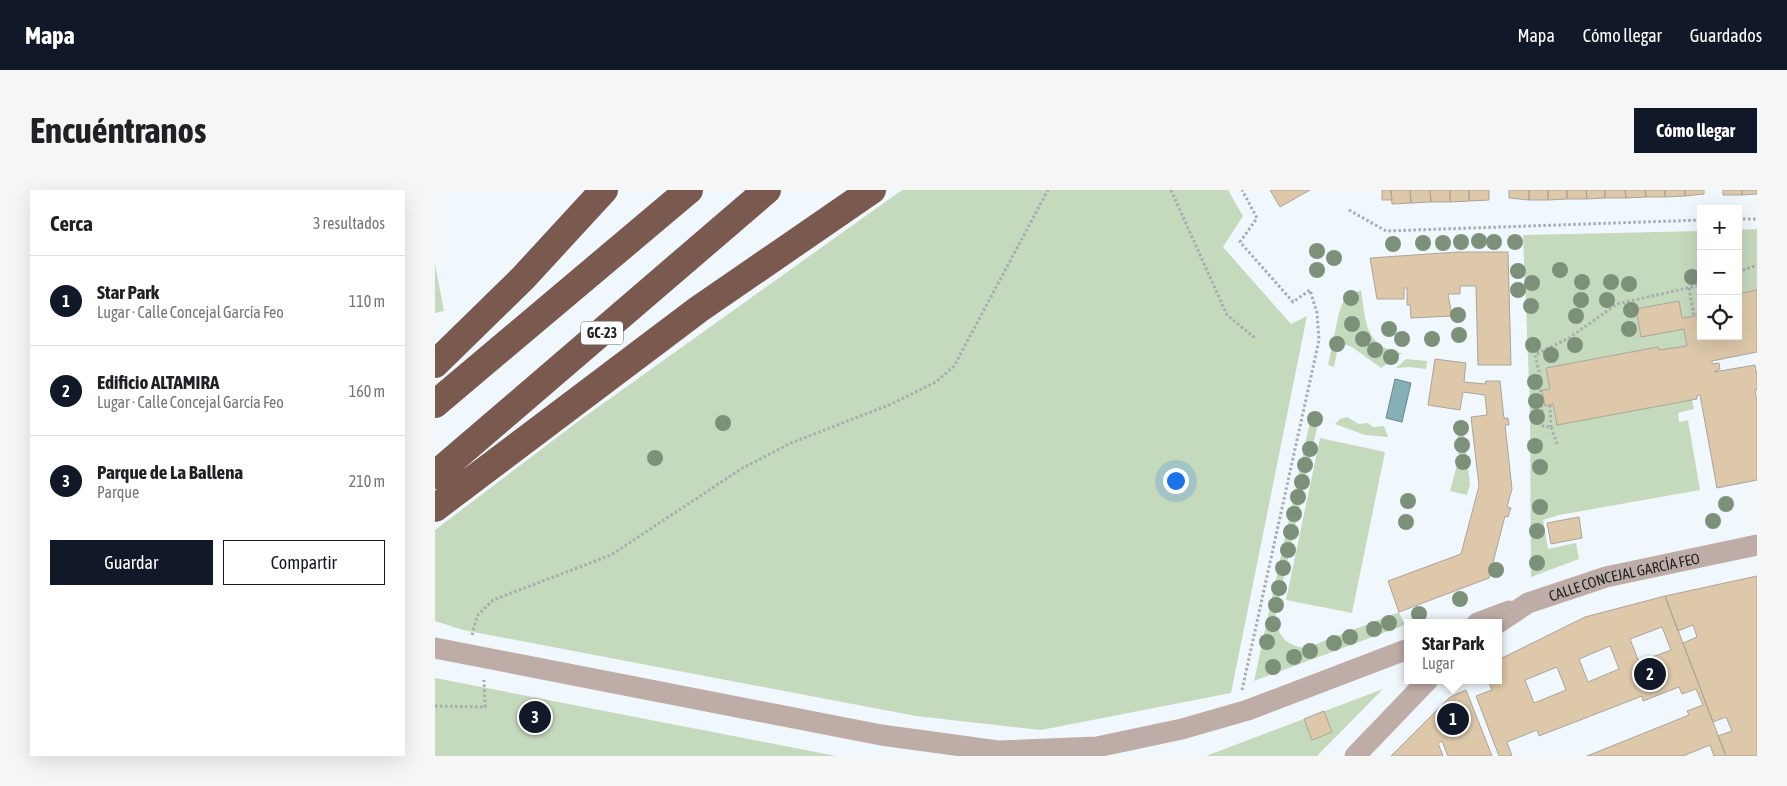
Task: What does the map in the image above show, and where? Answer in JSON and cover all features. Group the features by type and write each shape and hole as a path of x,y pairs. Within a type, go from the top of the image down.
{"highway":[{"path":"435,364 523,278 605,190"},
{"path":"435,404 689,190"},
{"name":"GC-23","path":"435,475 767,190"},
{"path":"435,508 699,309 872,190"}],"street":[{"name":"CALLE CONCEJAL GARCÍA FEO","path":"1502,620 1528,604 1606,577 1757,545"},
{"path":"1488,619 1528,604"},
{"path":"435,648 881,735 998,751 1097,747 1183,729 1248,710 1404,651"},
{"path":"1387,657 1404,663"},
{"path":"1355,756 1419,684"}],"path":[{"path":"435,706 485,707 476,657 477,616 493,600 611,555 741,469 791,443 889,405 936,382 955,366 1047,190"},
{"path":"1171,190 1227,315 1255,338"},
{"path":"1242,190 1257,218 1240,242 1293,302 1309,290 1317,313 1319,340 1241,690 1248,710"},
{"path":"1349,210 1386,231 1697,220"},
{"path":"1742,219 1757,219"},
{"path":"1742,271 1757,265"},
{"path":"1551,426 1543,426 1539,371 1535,355 1569,338 1617,304 1697,286"},
{"path":"1689,288 1694,316"},
{"path":"1549,405 1551,426 1557,444"}],"green space":[{"path":"902,190 1228,190 1243,216 1223,247 1291,324 1307,316 1231,693 1041,730 916,716 463,630 435,621 435,530 580,420"},
{"path":"1757,229 1757,290 1742,293 1742,250 1742,230"},
{"path":"1697,231 1697,316 1682,318 1679,301 1636,310 1641,336 1684,329 1687,346 1659,350 1658,347 1546,368 1550,389 1543,390 1545,406 1553,404 1557,425 1692,400 1694,409 1678,413 1679,422 1688,420 1700,490 1559,515 1543,520 1548,549 1576,543 1579,559 1531,577 1530,406 1523,235"},
{"path":"435,264 444,311 435,313"},
{"path":"1361,290 1366,322 1374,339 1380,345 1390,350 1402,353 1381,368 1352,347 1343,344 1338,347 1334,367 1328,365 1339,313 1344,299"},
{"path":"1406,359 1427,361 1426,369 1396,368"},
{"path":"1312,412 1320,414 1275,617 1278,630 1288,642 1306,648 1399,612 1404,625 1254,681"},
{"path":"1347,417 1359,424 1368,423 1373,427 1384,426 1388,437 1365,435 1335,424 1340,419"},
{"path":"1462,419 1470,484 1467,495 1450,491 1457,465 1459,465 1457,428"},
{"path":"1320,438 1385,452 1352,613 1286,600"},
{"path":"435,678 836,756 435,756"},
{"path":"1383,689 1317,756 1206,756"}],"water":[{"path":"1395,379 1411,383 1402,422 1386,418"}],"building":[{"path":"1270,190 1310,190 1280,207"},
{"path":"1382,190 1391,190 1392,200 1382,200"},
{"path":"1391,190 1410,190 1411,203 1392,204"},
{"path":"1410,190 1430,190 1431,202 1411,203"},
{"path":"1430,190 1450,190 1450,202 1431,202"},
{"path":"1450,190 1469,190 1469,201 1450,202"},
{"path":"1469,190 1489,190 1489,200 1469,201"},
{"path":"1509,190 1529,190 1529,200 1509,198"},
{"path":"1529,190 1548,190 1548,200 1529,200"},
{"path":"1548,190 1567,190 1567,199 1548,200"},
{"path":"1567,190 1586,190 1587,199 1567,199"},
{"path":"1586,190 1605,190 1605,198 1587,199"},
{"path":"1605,190 1625,190 1626,198 1605,198"},
{"path":"1625,190 1645,190 1646,197 1626,198"},
{"path":"1645,190 1665,190 1665,197 1646,197"},
{"path":"1665,190 1685,190 1685,196 1665,197"},
{"path":"1685,190 1704,190 1704,194 1685,196"},
{"path":"1723,190 1742,190 1742,195 1723,195"},
{"path":"1742,190 1757,190 1757,194 1742,195"},
{"path":"1458,252 1508,252 1511,365 1478,365 1476,286 1460,286 1460,294 1448,294 1452,316 1411,318 1410,305 1407,305 1407,288 1404,288 1404,299 1377,299 1370,258"},
{"path":"1757,290 1757,352 1712,361 1712,364 1719,363 1720,369 1714,372 1755,365 1757,376 1757,390 1755,390 1757,403 1757,480 1717,488 1700,395 1697,395 1697,399 1557,425 1553,404 1545,406 1542,390 1550,389 1546,368 1658,347 1659,350 1687,346 1684,329 1641,337 1636,309 1679,301 1682,318 1697,316 1697,340 1742,340 1742,293"},
{"path":"1435,359 1466,363 1464,382 1485,384 1486,381 1500,381 1504,418 1508,418 1509,425 1505,425 1512,489 1507,507 1511,508 1508,517 1505,516 1489,578 1399,612 1388,581 1461,554 1479,486 1471,417 1487,415 1485,395 1463,392 1460,410 1428,405"},
{"path":"1579,517 1582,538 1551,544 1547,523"},
{"path":"1757,576 1757,756 1726,756 1718,736 1732,731 1726,717 1713,722 1683,643 1697,637 1693,625 1678,631 1665,596"},
{"path":"1665,596 1726,756 1714,756 1710,745 1683,756 1587,756 1689,715 1687,711 1703,705 1696,689 1682,694 1679,687 1643,701 1642,696 1539,736 1537,730 1507,742 1512,756 1499,756 1476,696 1492,690 1490,684 1502,684 1502,658 1585,617","holes":["1662,627 1671,650 1639,662 1630,639","1610,646 1619,669 1588,682 1579,659","1557,667 1566,690 1534,703 1525,680"]},
{"path":"1466,690 1492,756 1448,756 1442,741 1438,743 1443,756 1391,756 1450,697"},
{"path":"1324,711 1332,732 1312,740 1304,719"}],"place":[{"name":"Edificio ALTAMIRA","path":"1650,674"},
{"name":"Parque de La Ballena","path":"535,717"},
{"name":"Star Park","path":"1453,719"}]}
